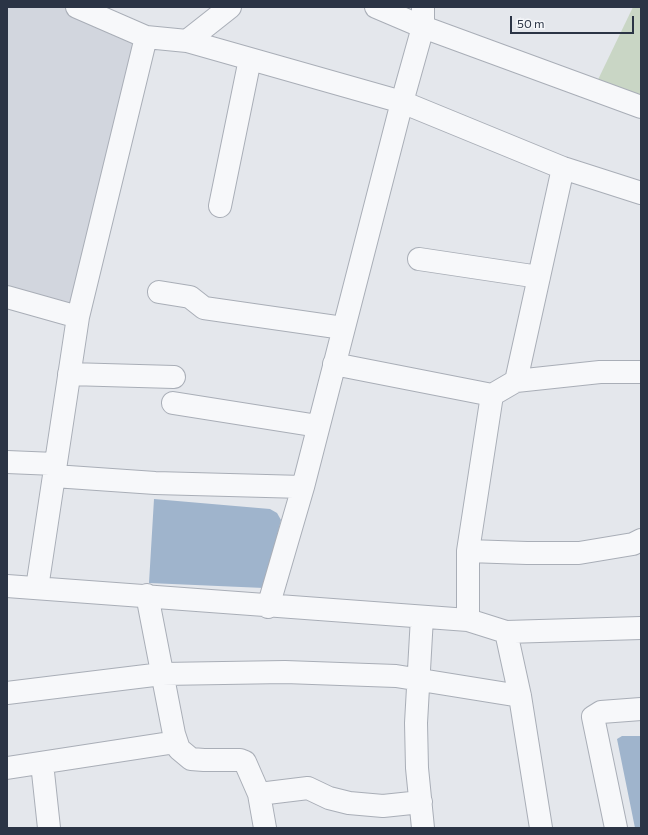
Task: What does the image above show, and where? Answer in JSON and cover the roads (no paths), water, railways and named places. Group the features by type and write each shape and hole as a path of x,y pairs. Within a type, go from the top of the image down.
{"street":[{"path":"77,7 146,37 187,40 402,102 563,168 641,193"},
{"path":"187,40 230,7"},
{"path":"376,7 423,17 641,107"},
{"path":"268,606 303,487 423,17"},
{"path":"36,588 78,317 146,37"},
{"path":"220,206 250,58"},
{"path":"516,381 563,168"},
{"path":"419,259 539,277"},
{"path":"159,292 190,298 204,308 344,328"},
{"path":"7,297 78,317"},
{"path":"334,364 492,395 516,381 600,372 641,372"},
{"path":"69,374 174,377"},
{"path":"468,620 468,550 492,395"},
{"path":"173,403 318,426"},
{"path":"7,462 155,483 303,487"},
{"path":"468,550 527,553 578,553 633,544 641,540"},
{"path":"7,586 147,595 268,606 468,620 506,632 641,628"},
{"path":"147,595 176,742 179,749 191,759 240,760 245,762 259,794 265,828"},
{"path":"422,617 420,680 416,723 417,768 423,828"},
{"path":"506,632 520,696 541,828"},
{"path":"7,693 162,674 285,672 396,676 520,696"},
{"path":"616,828 593,717 600,712 641,709"},
{"path":"7,768 176,742"},
{"path":"42,763 49,828"},
{"path":"259,794 308,788 329,798 349,803 383,806 420,802"}],"water":[{"path":"154,499 270,509 277,513 281,520 264,588 149,583"},
{"path":"622,736 641,736 641,828 635,828 617,739"}]}
